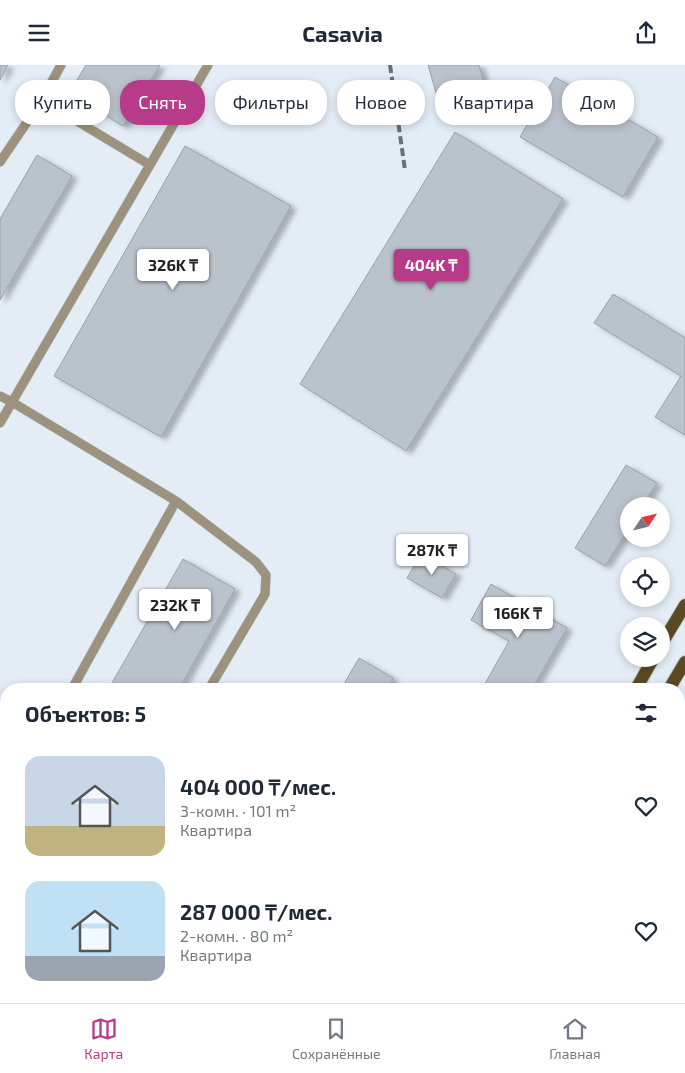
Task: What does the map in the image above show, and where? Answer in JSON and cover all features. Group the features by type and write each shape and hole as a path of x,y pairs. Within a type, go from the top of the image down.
{"main road":[{"path":"670,630 685,605"},
{"path":"673,683 685,662"},
{"path":"639,683 648,667"}],"lane":[{"path":"53,80 61,65"},
{"path":"0,423 208,65"},
{"path":"0,162 25,125"},
{"path":"84,125 150,165"},
{"path":"0,396 176,501 256,562 266,575 265,594 213,683"},
{"path":"75,683 176,501"}],"building":[{"path":"0,65 8,65 0,80"},
{"path":"86,65 160,65 151,80 120,80 120,124 110,118 110,80 77,80"},
{"path":"428,65 479,65 483,80 435,80 435,89"},
{"path":"555,77 562,81 562,125 634,125 634,123 658,137 623,197 520,137 527,125 552,125 552,82"},
{"path":"455,132 563,199 406,451 300,384"},
{"path":"185,146 291,206 161,437 54,376"},
{"path":"37,155 72,176 0,300 0,219"},
{"path":"613,294 685,338 685,435 655,417 681,376 594,323"},
{"path":"626,465 657,483 648,497 620,497 620,542 605,566 575,548"},
{"path":"421,554 456,574 442,598 407,578"},
{"path":"183,559 235,589 182,683 112,683"},
{"path":"491,584 567,628 535,683 485,683 509,641 471,620"},
{"path":"359,658 393,678 390,683 345,682"}],"railway":[{"path":"390,65 405,170"}]}
